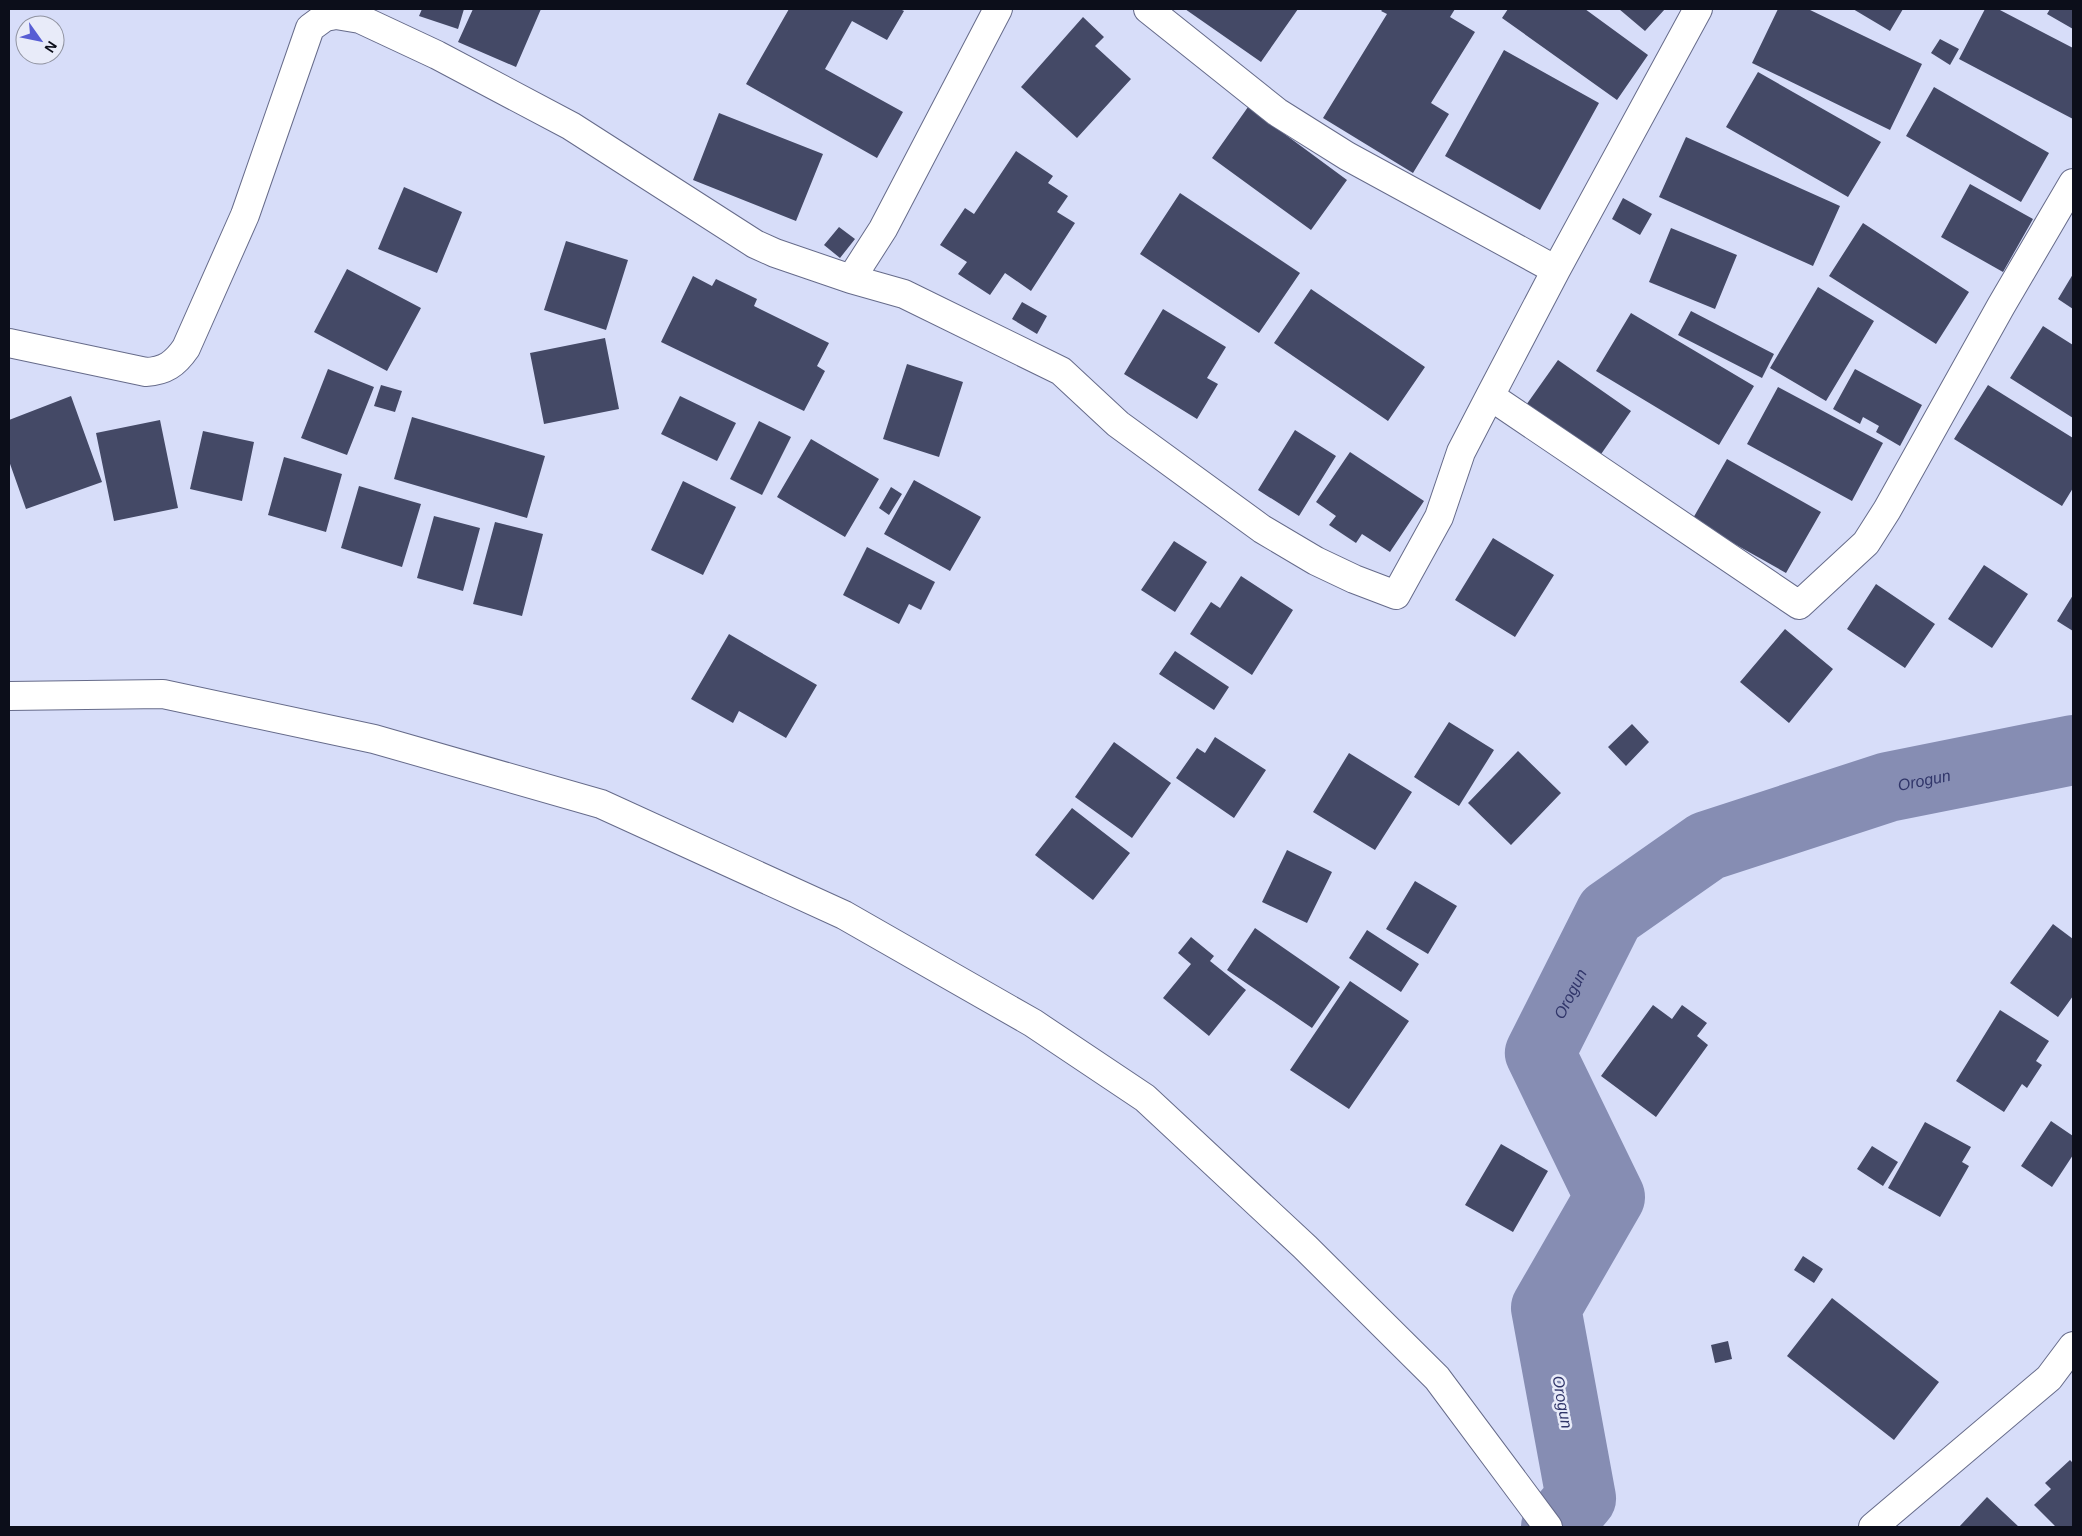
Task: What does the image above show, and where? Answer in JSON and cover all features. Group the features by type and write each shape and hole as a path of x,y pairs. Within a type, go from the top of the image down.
{"street":[{"path":"850,279 883,229 998,9"},
{"path":"1148,9 1277,112 1347,156 1556,270"},
{"path":"9,343 146,372 160,371 174,364 186,348 245,215 310,28 326,13 360,19 437,55 571,126 755,244 775,254 850,279 904,294 1061,371 1118,424 1262,529 1354,579 1396,595 1438,517 1461,452 1556,270 1698,9"},
{"path":"1490,396 1799,605 1866,543 2073,183"},
{"path":"9,696 163,694 374,739 601,804 844,915 1033,1023 1145,1098 1305,1247 1437,1378 1548,1527"},
{"path":"1874,1527 2049,1378 2073,1346"}],"building":[{"path":"422,9 464,9 458,29 419,16"},
{"path":"473,9 541,9 516,67 458,42"},
{"path":"789,9 900,9 904,11 887,40 852,21 825,69 903,112 877,158 746,84"},
{"path":"1185,9 1298,9 1261,62"},
{"path":"1383,9 1455,9 1450,17 1475,32 1431,103 1449,114 1413,173 1323,118 1387,14 1381,11"},
{"path":"1508,9 1585,9 1648,55 1617,100 1502,18"},
{"path":"1619,9 1665,9 1645,31"},
{"path":"1778,9 1808,9 1922,64 1890,130 1752,63"},
{"path":"1853,9 1903,9 1890,31"},
{"path":"1985,9 1998,9 2073,48 2073,119 1959,59"},
{"path":"2050,9 2073,9 2073,29 2047,14"},
{"path":"1083,17 1104,37 1095,46 1131,79 1077,138 1021,87"},
{"path":"1940,39 1959,49 1950,65 1931,53"},
{"path":"1504,50 1599,103 1540,210 1445,156"},
{"path":"1758,72 1881,142 1848,197 1726,127"},
{"path":"1934,87 2049,153 2021,202 1906,136"},
{"path":"1248,107 1347,180 1311,230 1212,158"},
{"path":"719,113 823,154 796,221 693,180"},
{"path":"1686,137 1840,206 1813,266 1659,197"},
{"path":"1016,151 1053,176 1048,183 1068,196 1057,212 1075,223 1031,291 1005,273 990,295 958,274 967,262 940,245 965,208 974,214"},
{"path":"1970,184 2033,219 2003,272 1941,237"},
{"path":"404,187 462,212 437,273 378,249"},
{"path":"1180,193 1300,273 1259,333 1140,254"},
{"path":"1623,198 1652,214 1640,235 1612,219"},
{"path":"1863,223 1969,292 1936,344 1829,276"},
{"path":"839,227 855,239 840,258 824,245"},
{"path":"1671,228 1737,255 1715,309 1649,282"},
{"path":"566,241 628,260 606,330 544,310"},
{"path":"347,269 421,308 387,371 314,332"},
{"path":"2073,274 2073,309 2058,299"},
{"path":"693,276 712,286 716,279 757,299 754,306 829,343 817,366 825,371 804,411 661,342"},
{"path":"1818,287 1874,321 1826,401 1770,368"},
{"path":"1311,289 1425,367 1388,421 1274,343"},
{"path":"1022,302 1047,316 1037,334 1012,319"},
{"path":"1163,309 1226,347 1207,378 1218,384 1197,419 1124,374"},
{"path":"1691,311 1774,354 1762,378 1678,335"},
{"path":"1631,313 1754,386 1719,445 1596,371"},
{"path":"2043,326 2073,345 2073,418 2010,378"},
{"path":"605,338 619,409 544,424 530,353"},
{"path":"1558,360 1631,411 1597,460 1524,408"},
{"path":"907,364 963,382 939,457 883,439"},
{"path":"328,369 374,387 347,455 301,438"},
{"path":"1855,369 1922,405 1900,446 1876,432 1879,426 1863,417 1860,424 1833,409"},
{"path":"381,385 402,391 395,412 374,406"},
{"path":"1988,385 2073,438 2073,488 2062,506 1954,439"},
{"path":"1778,387 1883,443 1852,501 1747,444"},
{"path":"71,396 102,482 26,509 9,461 9,420"},
{"path":"680,396 736,423 717,461 661,434"},
{"path":"412,417 545,456 527,518 394,479"},
{"path":"160,420 178,508 114,521 96,433"},
{"path":"759,421 791,437 762,495 730,479"},
{"path":"1295,430 1336,456 1299,516 1258,490"},
{"path":"203,431 254,442 242,501 190,489"},
{"path":"811,439 879,479 845,537 777,497"},
{"path":"1350,452 1424,501 1390,552 1362,534 1356,543 1329,525 1336,516 1316,502"},
{"path":"284,457 342,474 326,532 268,515"},
{"path":"1727,459 1821,512 1786,573 1692,520"},
{"path":"914,480 981,517 950,571 884,534"},
{"path":"683,481 736,507 703,575 651,550"},
{"path":"359,486 421,504 402,567 341,548"},
{"path":"891,487 902,494 889,515 879,508"},
{"path":"434,516 480,528 463,591 417,578"},
{"path":"495,522 543,534 522,616 473,604"},
{"path":"1493,538 1554,575 1515,637 1455,600"},
{"path":"1174,541 1207,562 1175,612 1141,590"},
{"path":"867,547 935,582 921,610 909,604 899,624 843,595"},
{"path":"1984,565 2028,594 1992,648 1948,619"},
{"path":"1241,576 1293,610 1252,675 1190,634 1211,602 1220,608"},
{"path":"1876,584 1935,624 1905,668 1847,629"},
{"path":"2073,595 2073,631 2057,621"},
{"path":"1785,629 1833,669 1789,723 1740,682"},
{"path":"729,634 817,685 786,738 739,711 733,723 691,699"},
{"path":"1175,651 1229,687 1214,710 1159,674"},
{"path":"1449,722 1494,750 1459,806 1414,777"},
{"path":"1632,724 1649,742 1626,766 1608,747"},
{"path":"1215,737 1266,770 1234,818 1176,778 1197,748 1205,753"},
{"path":"1114,742 1171,783 1132,838 1075,797"},
{"path":"1518,751 1561,793 1511,845 1468,803"},
{"path":"1349,753 1412,792 1375,850 1313,812"},
{"path":"1072,808 1130,853 1093,900 1035,855"},
{"path":"1287,850 1332,872 1307,923 1262,902"},
{"path":"1415,881 1457,906 1428,954 1386,929"},
{"path":"2053,924 2073,939 2073,996 2058,1017 2010,983"},
{"path":"1255,928 1340,987 1312,1028 1227,970"},
{"path":"1367,930 1419,964 1401,992 1349,958"},
{"path":"1191,937 1214,956 1210,961 1246,990 1209,1036 1163,998 1191,964 1178,953"},
{"path":"1350,981 1409,1021 1349,1109 1290,1070"},
{"path":"1653,1005 1672,1019 1682,1005 1707,1023 1697,1036 1708,1045 1656,1117 1601,1076"},
{"path":"2000,1010 2049,1041 2036,1061 2042,1065 2027,1088 2022,1084 2004,1112 1956,1081"},
{"path":"2051,1121 2073,1136 2073,1155 2052,1187 2021,1166"},
{"path":"1925,1122 1971,1147 1962,1162 1969,1166 1940,1217 1888,1188"},
{"path":"1501,1144 1548,1171 1513,1232 1465,1205"},
{"path":"1872,1146 1898,1162 1883,1186 1857,1169"},
{"path":"1803,1256 1823,1269 1814,1283 1794,1270"},
{"path":"1832,1298 1939,1382 1894,1440 1787,1356"},
{"path":"1728,1341 1732,1359 1715,1363 1711,1345"},
{"path":"2070,1460 2073,1463 2073,1527 2056,1527 2034,1505 2051,1489 2045,1483"},
{"path":"1987,1497 2019,1527 1959,1527"}],"waterway":[{"name":"Orogun","path":"1556,1527 1581,1498 1546,1308 1610,1197 1540,1053 1610,914 1707,846 1888,787 2073,750"}]}
